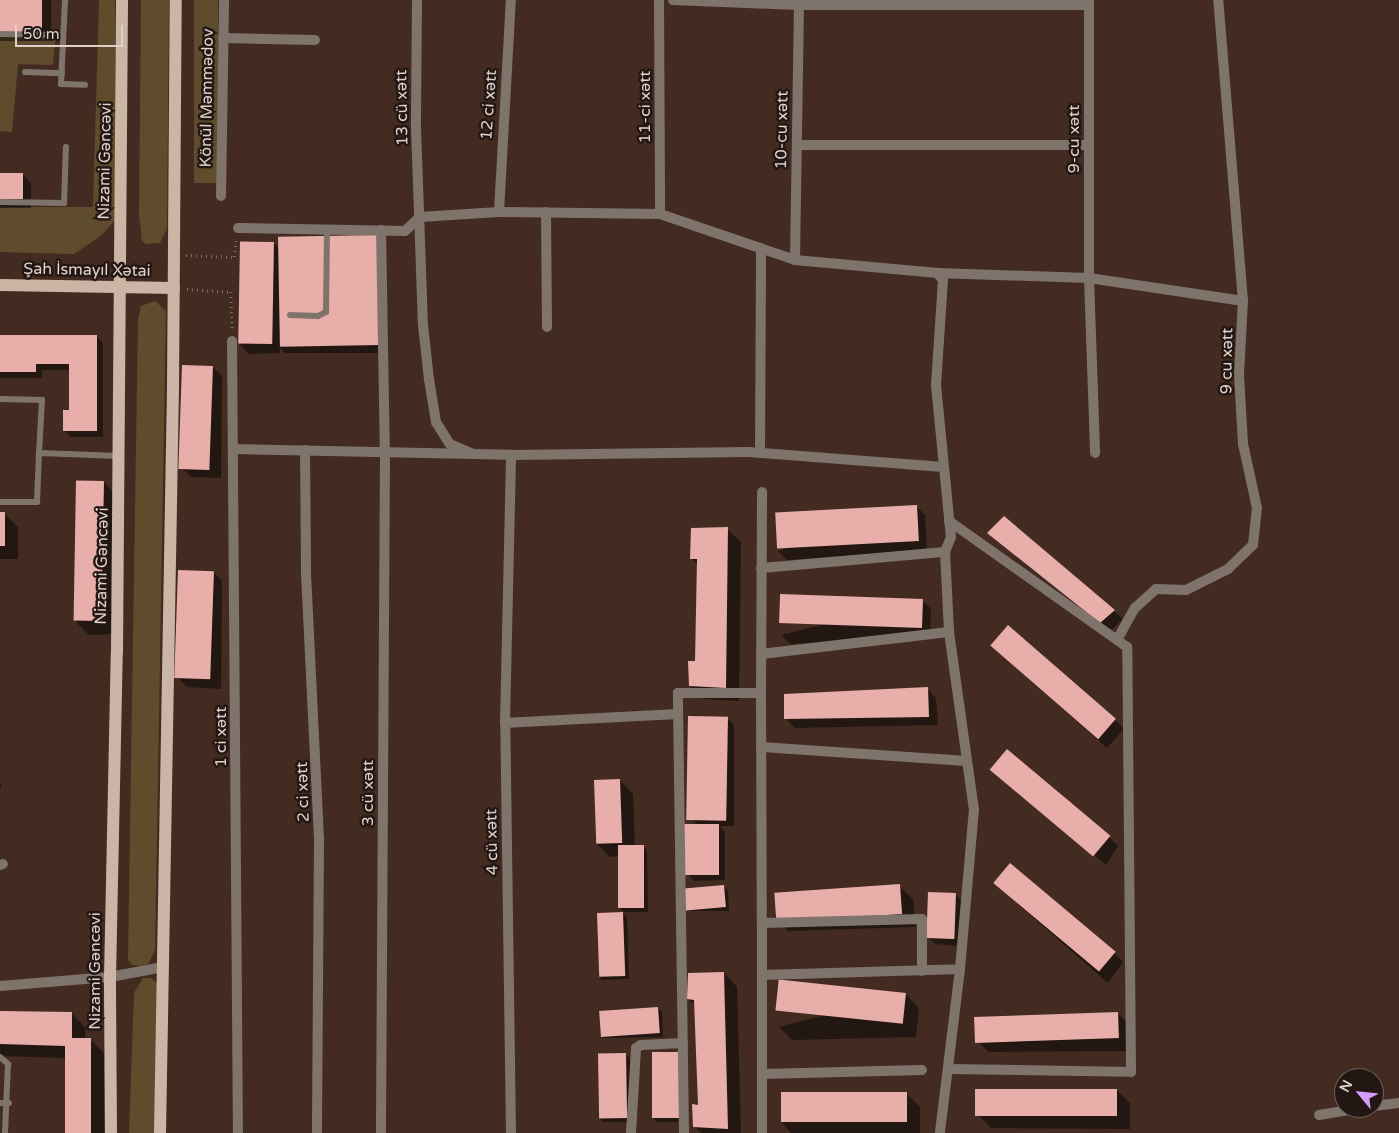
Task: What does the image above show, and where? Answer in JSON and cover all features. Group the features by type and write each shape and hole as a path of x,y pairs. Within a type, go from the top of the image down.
{"main road":[{"name":"Nizami Gəncəvi","path":"111,1133 110,977 120,456 119,286 122,0"},
{"path":"160,1133 174,288 176,0"},
{"name":"Şah İsmayıl Xətai","path":"0,286 174,288"}],"street":[{"name":"Könül Məmmədov","path":"221,196 224,0"},
{"name":"13 cü xətt","path":"416,0 416,127 423,325 436,422 450,444 473,454"},
{"name":"12 ci xətt","path":"499,212 502,115 510,0"},
{"name":"11-ci xətt","path":"659,0 660,214"},
{"path":"673,0 799,3 1089,2"},
{"name":"9 cu xətt","path":"1117,640 1135,608 1156,589 1186,590 1228,569 1253,545 1256,508 1244,444 1239,374 1243,301 1218,0"},
{"name":"9-cu xətt","path":"1089,2 1089,278 1095,453"},
{"name":"10-cu xətt","path":"795,260 799,3"},
{"path":"223,38 315,40"},
{"path":"797,145 1089,145"},
{"path":"238,228 405,231 420,216 499,212 660,214 795,260 937,273 1089,278 1243,301"},
{"path":"546,212 547,327"},
{"name":"3 cü xətt","path":"381,230 385,452 381,1133"},
{"path":"760,453 761,248"},
{"path":"937,273 942,280 936,385 951,537 945,552 949,632 974,809 960,970 940,1133"},
{"name":"1 ci xətt","path":"232,341 238,1133"},
{"path":"233,449 511,455 760,453 943,467"},
{"name":"2 ci xətt","path":"305,450 306,573 319,841 317,1133"},
{"name":"4 cü xətt","path":"510,1133 505,723 511,455"},
{"path":"762,492 762,1133"},
{"path":"948,1069 1131,1072 1127,647 949,521"},
{"path":"761,568 945,552"},
{"path":"761,654 949,632"},
{"path":"684,1133 678,693 761,693"},
{"path":"505,723 678,714"},
{"path":"761,747 967,761"},
{"path":"762,923 922,919 922,970"},
{"path":"0,986 110,977 163,967"},
{"path":"762,974 960,970"},
{"path":"631,1133 636,1048 641,1045 683,1043"},
{"path":"762,1074 922,1070"},
{"path":"1384,1105 1399,1103"},
{"path":"1319,1115 1334,1112"}],"lane":[{"path":"65,0 61,84 85,85"},
{"path":"0,34 64,36"},
{"path":"26,72 62,73"},
{"path":"0,202 64,203 66,148"},
{"path":"290,315 318,316 326,312 327,229"},
{"path":"0,400 42,400 37,502 0,502"},
{"path":"39,453 120,456"},
{"path":"0,1057 8,1064 8,1103 5,1133"},
{"path":"0,1103 8,1103"}],"path":[{"path":"174,254 234,257 238,228"},
{"path":"174,288 231,292 232,341"}],"shaded area":[{"path":"99,0 115,0 115,220 102,235 74,254 0,252 0,207 93,207"},
{"path":"141,0 169,0 167,228 160,243 146,244 142,241 139,214"},
{"path":"194,0 218,0 218,183 194,183"},
{"path":"56,35 53,65 18,64 12,132 0,131 0,36"},
{"path":"155,301 166,311 155,950 148,964 140,966 132,965 128,959 138,320 141,306"},
{"path":"143,978 151,978 158,984 156,1133 129,1133 134,993"}],"building":[{"path":"0,0 42,0 42,32 0,32"},
{"path":"0,173 23,173 23,199 0,199"},
{"path":"377,235 379,345 280,347 278,237"},
{"path":"240,241 274,242 272,344 238,343"},
{"path":"0,335 97,335 97,431 63,431 63,410 69,410 69,364 36,364 36,372 0,372"},
{"path":"182,365 213,366 209,470 178,469"},
{"path":"76,481 104,481 102,621 74,620"},
{"path":"917,505 919,541 777,548 775,512"},
{"path":"0,512 5,512 5,546 0,546"},
{"path":"1004,516 1115,610 1100,623 987,533"},
{"path":"728,527 726,688 689,686 688,661 695,661 697,559 690,559 691,528"},
{"path":"178,570 214,571 210,679 174,678"},
{"path":"780,594 923,599 922,628 779,623"},
{"path":"1008,625 1116,719 1098,739 990,645"},
{"path":"928,687 929,717 784,719 784,694"},
{"path":"688,716 728,717 726,821 686,820"},
{"path":"1007,749 1110,836 1093,856 990,770"},
{"path":"620,779 622,843 596,844 594,780"},
{"path":"684,824 719,824 719,875 684,875"},
{"path":"618,845 644,845 644,908 618,908"},
{"path":"1010,863 1116,952 1099,972 993,883"},
{"path":"900,884 902,914 776,923 774,893"},
{"path":"724,885 726,907 686,910 684,888"},
{"path":"928,892 956,893 954,939 926,938"},
{"path":"623,912 625,976 599,977 597,913"},
{"path":"724,972 728,1129 693,1127 692,1104 698,1105 694,1000 687,999 688,973"},
{"path":"779,980 906,993 903,1024 775,1010"},
{"path":"658,1007 660,1033 601,1037 599,1011"},
{"path":"0,1011 72,1012 72,1038 91,1038 91,1133 65,1133 65,1046 0,1044"},
{"path":"1118,1012 1119,1038 975,1043 974,1017"},
{"path":"652,1052 680,1052 680,1118 652,1118"},
{"path":"598,1053 626,1053 627,1118 599,1118"},
{"path":"975,1089 1117,1089 1117,1116 975,1116"},
{"path":"781,1092 907,1092 907,1122 781,1122"}]}
